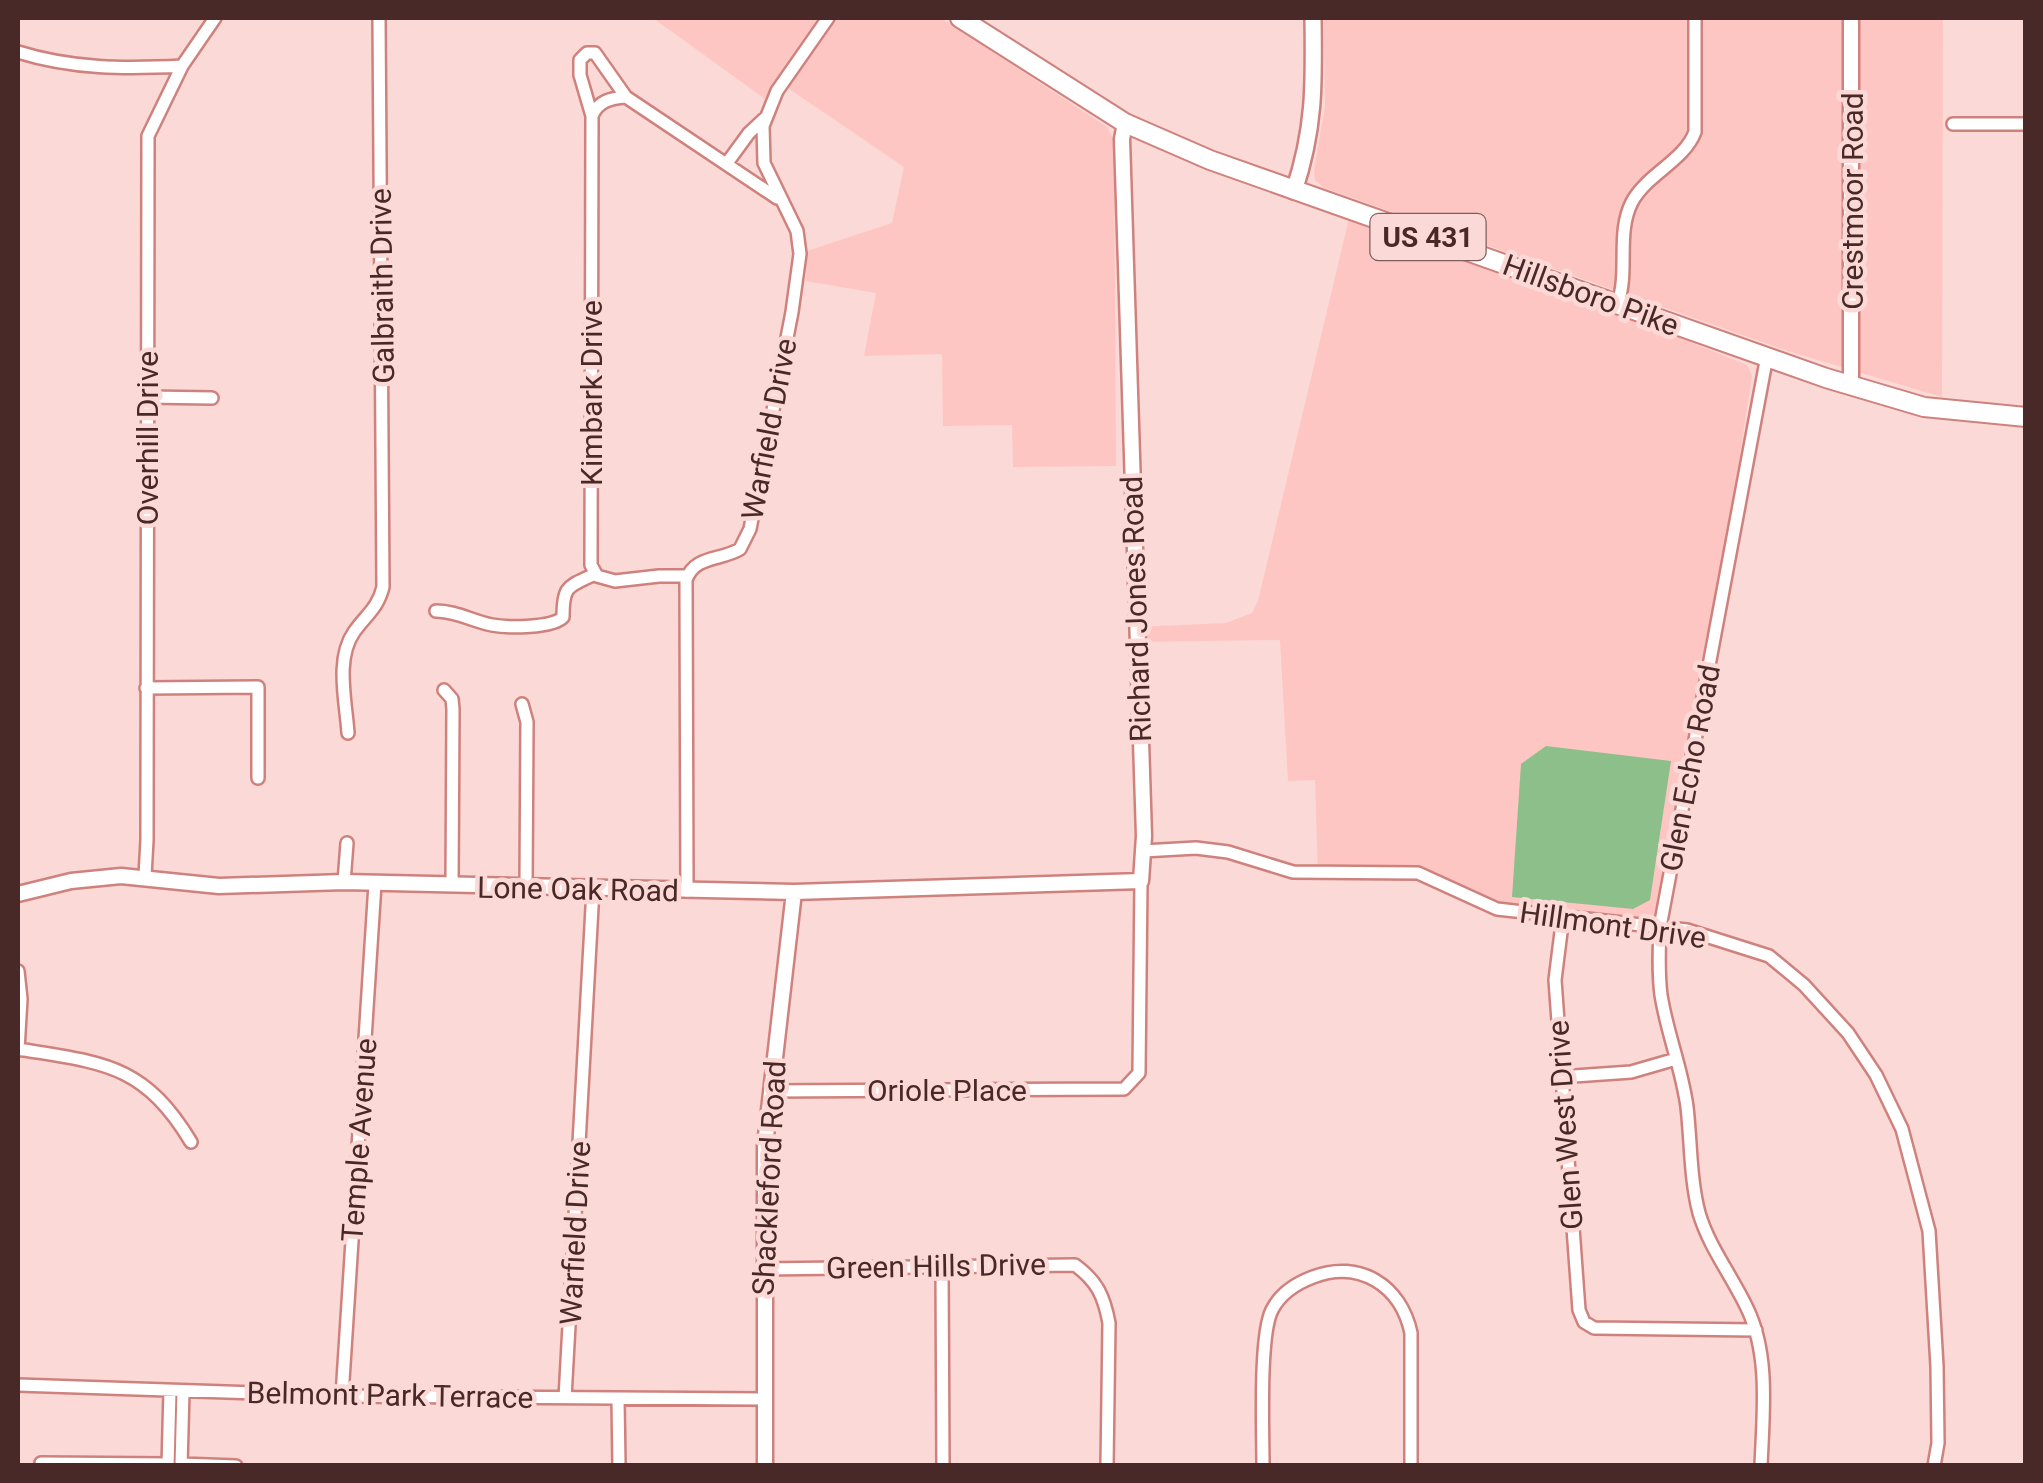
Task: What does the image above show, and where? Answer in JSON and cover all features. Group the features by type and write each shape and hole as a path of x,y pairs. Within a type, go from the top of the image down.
{"main road":[{"name":"Hillsboro Pike","path":"960,18 1125,123 1210,160 1851,385 1924,407 2026,417"},
{"path":"1294,191 1311,132 1313,18"}],"street":[{"name":"Overhill Drive","path":"144,876 148,136 182,66 215,18"},
{"name":"Galbraith Drive","path":"348,732 346,647 379,605 384,587 379,18"},
{"path":"728,163 748,133 764,119 777,91 828,18"},
{"path":"1618,303 1624,282 1625,222 1631,204 1642,187 1686,148 1696,132 1696,18"},
{"name":"Crestmoor Road","path":"1851,18 1851,385"},
{"path":"18,52 49,62 100,68 182,66"},
{"name":"Kimbark Drive","path":"596,574 590,548 592,116 580,60 586,53 599,55 626,98 780,200"},
{"path":"592,116 600,104 626,98"},
{"name":"Warfield Drive","path":"687,576 698,562 740,549 750,529 800,264 798,231 780,200 762,153 764,119"},
{"name":"Richard Jones Road","path":"1124,1089 1139,1074 1144,851 1125,279 1125,123"},
{"path":"1952,124 2026,124"},
{"name":"Glen Echo Road","path":"1761,1466 1762,1366 1756,1330 1700,1214 1693,1186 1686,1104 1662,998 1658,958 1660,927 1766,356"},
{"path":"147,396 212,398"},
{"path":"436,611 496,626 552,626 563,618 567,587 596,574 615,581 687,576 687,891"},
{"path":"146,688 258,687 258,778"},
{"path":"444,690 453,709 452,885"},
{"path":"522,704 527,722 526,888"},
{"path":"344,882 347,843"},
{"name":"Hillmont Drive","path":"1144,851 1196,848 1228,852 1293,872 1418,873 1496,908 1687,930 1769,956 1804,985 1848,1033 1876,1075 1902,1129 1928,1223 1937,1366 1938,1443 1934,1466"},
{"name":"Lone Oak Road","path":"18,894 71,881 144,876 219,886 344,882 794,892 1141,882"},
{"name":"Temple Avenue","path":"342,1396 375,884"},
{"name":"Warfield Drive","path":"566,1398 594,889"},
{"name":"Shackleford Road","path":"765,1466 765,1145 794,892"},
{"name":"Glen West Drive","path":"1562,916 1555,980 1560,1077 1579,1310 1584,1322 1594,1328 1756,1330"},
{"path":"18,970 22,998 18,1050 124,1071 163,1100 191,1142"},
{"path":"1560,1077 1631,1072 1676,1059"},
{"name":"Oriole Place","path":"770,1091 1124,1089"},
{"name":"Green Hills Drive","path":"764,1269 1075,1265 1094,1280 1109,1323 1107,1466"},
{"path":"942,1266 943,1466"},
{"path":"1263,1466 1266,1335 1272,1309 1295,1283 1326,1272 1355,1270 1376,1278 1407,1313 1411,1334 1411,1466"},
{"name":"Belmont Park Terrace","path":"18,1385 342,1396 763,1399"},
{"path":"175,1465 177,1391"},
{"path":"618,1399 618,1466"},
{"path":"41,1466 236,1466"}],"shaded area":[{"path":"653,18 941,18 1107,127 1114,140 1116,466 1013,467 1012,425 943,426 942,354 864,356 876,293 806,281 807,251 892,223 904,167 776,80 765,99"},
{"path":"1324,18 1943,18 1942,397 1788,351 1324,188 1315,180 1314,170 1325,106"},
{"path":"1351,210 1692,331 1690,342 1747,365 1752,376 1660,927 1514,912 1407,866 1318,874 1315,780 1288,781 1280,640 1137,642 1136,627 1226,623 1252,613 1258,601"}],"green space":[{"path":"1546,746 1671,761 1650,900 1633,909 1512,897 1521,764"}]}
